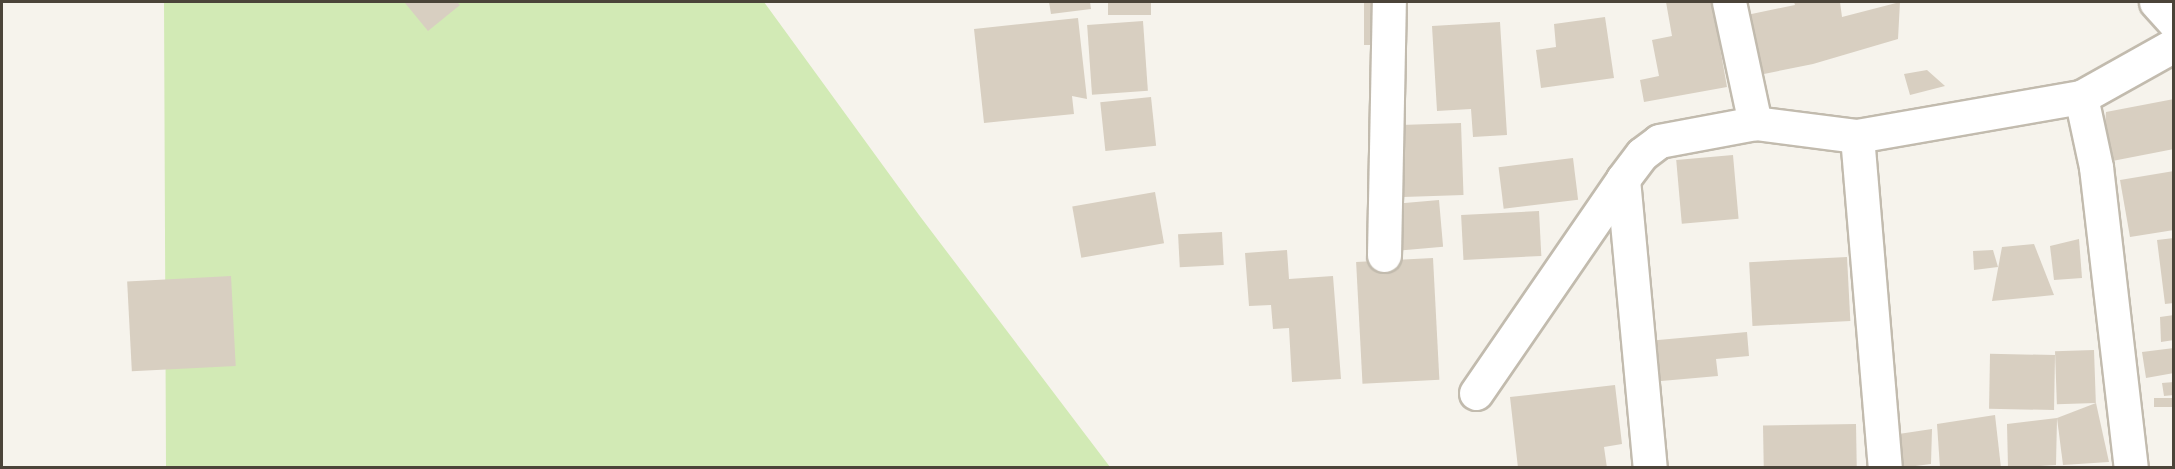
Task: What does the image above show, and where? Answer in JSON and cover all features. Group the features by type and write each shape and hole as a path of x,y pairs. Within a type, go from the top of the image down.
{"street":[{"path":"1384,255 1389,2"},
{"path":"1729,2 1755,123"},
{"path":"1476,393 1623,179 1642,154 1659,141 1755,123 1857,136 2081,98 2174,45"},
{"path":"2081,98 2096,167 2131,468"},
{"path":"1857,136 1885,468"},
{"path":"1623,179 1650,468"}],"green space":[{"path":"164,2 764,2 919,215 1110,467 166,467"}],"building":[{"path":"457,2 460,5 428,31 405,3"},
{"path":"1049,2 1090,2 1091,9 1051,14"},
{"path":"1108,2 1151,2 1151,15 1108,15"},
{"path":"1364,2 1387,2 1387,45 1364,45"},
{"path":"1666,2 1712,2 1727,87 1644,102 1640,80 1659,76 1652,40 1672,36"},
{"path":"1794,2 1840,2 1842,17 1900,2 1898,39 1813,64 1754,76 1742,16 1795,5"},
{"path":"1605,17 1614,78 1541,88 1536,50 1556,47 1554,24"},
{"path":"1078,18 1087,99 1072,96 1074,114 984,123 974,29"},
{"path":"1143,21 1148,91 1092,95 1087,25"},
{"path":"1500,22 1507,135 1473,137 1471,109 1437,111 1432,26"},
{"path":"1927,70 1945,86 1910,95 1904,74"},
{"path":"1151,97 1156,146 1105,151 1100,102"},
{"path":"2174,99 2174,149 2102,163 2106,112"},
{"path":"1461,123 1464,195 1396,197 1393,125"},
{"path":"1733,155 1739,219 1682,224 1676,160"},
{"path":"1573,158 1578,200 1504,209 1499,167"},
{"path":"2174,171 2174,230 2130,237 2120,180"},
{"path":"1155,192 1164,243 1081,258 1072,207"},
{"path":"1439,200 1443,247 1397,251 1393,204"},
{"path":"1539,211 1541,256 1463,260 1461,215"},
{"path":"1222,232 1224,265 1180,267 1178,234"},
{"path":"2174,238 2174,303 2165,304 2157,240"},
{"path":"2079,239 2082,278 2054,280 2050,246"},
{"path":"2034,244 2054,295 1992,301 2002,247"},
{"path":"1287,250 1289,279 1333,276 1341,379 1292,382 1289,328 1273,329 1271,305 1249,306 1245,253"},
{"path":"1993,250 1998,267 1974,270 1973,251"},
{"path":"1847,257 1850,321 1752,326 1749,262"},
{"path":"1433,258 1439,380 1362,384 1356,262"},
{"path":"231,276 236,366 132,371 127,281"},
{"path":"2174,315 2174,340 2161,342 2160,317"},
{"path":"1747,332 1749,356 1716,359 1718,376 1650,382 1647,341"},
{"path":"2174,348 2174,373 2146,378 2142,352"},
{"path":"2094,350 2096,403 2057,404 2055,351"},
{"path":"1990,354 2055,355 2054,410 1989,409"},
{"path":"2174,382 2174,395 2164,396 2162,383"},
{"path":"1615,385 1622,444 1604,447 1607,468 1518,468 1510,397"},
{"path":"2154,398 2174,398 2174,407 2154,407"},
{"path":"2096,403 2109,462 2063,465 2057,418"},
{"path":"1995,415 2001,468 1940,468 1937,424"},
{"path":"2057,418 2056,465 2008,468 2007,424"},
{"path":"1856,424 1857,468 1764,468 1763,426"},
{"path":"1932,429 1931,464 1900,468 1892,435"}]}
